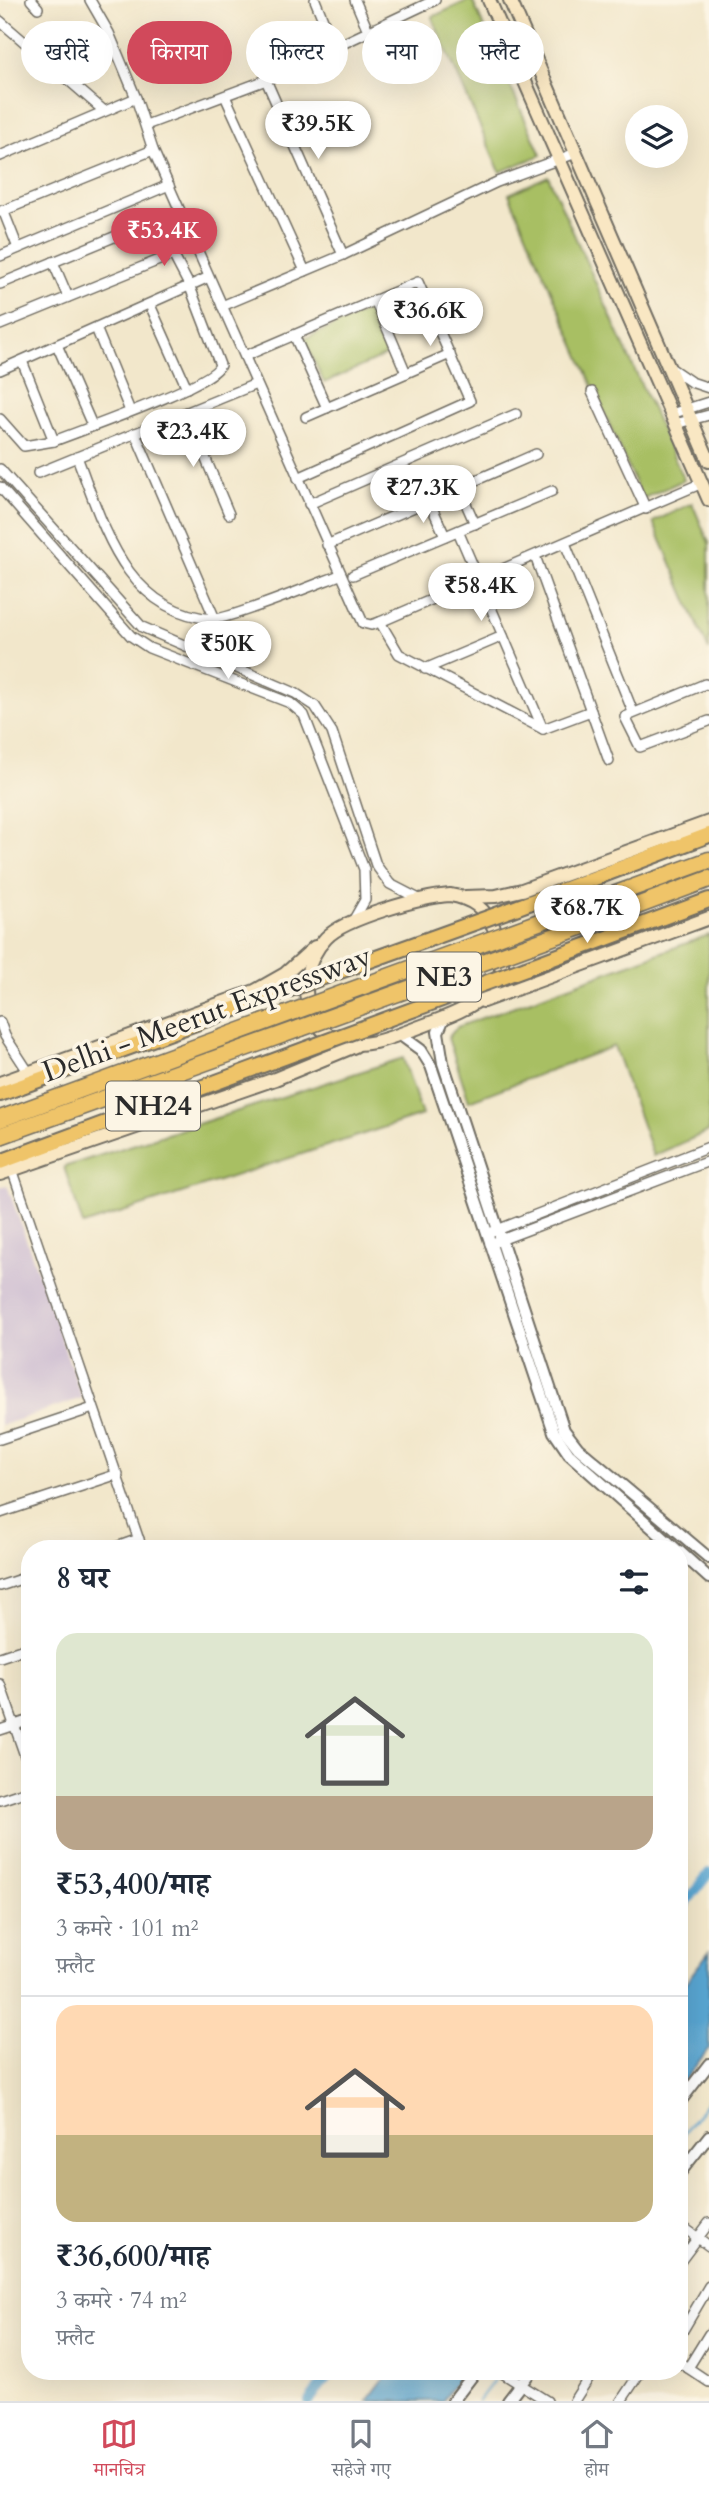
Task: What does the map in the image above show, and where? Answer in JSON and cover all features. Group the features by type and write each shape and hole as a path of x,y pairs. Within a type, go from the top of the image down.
{"highway":[{"path":"0,1094 348,970 709,835"},
{"name":"Delhi - Meerut Expressway","path":"0,1136 84,1097 709,860"},
{"name":"Delhi - Meerut Expressway","path":"0,1119 84,1097 586,925 709,879"},
{"name":"NH24","path":"4,1168 709,900"}],"main road":[{"path":"489,0 709,500"},
{"path":"510,0 709,461"},
{"path":"0,1083 255,991 285,974 327,937 350,925 419,899 450,895 496,896 522,890 709,822"},
{"path":"465,897 488,916 501,943 500,976 489,993 477,1003"},
{"path":"4,1168 275,1079 355,1046 444,1018 477,1003 709,918"},
{"path":"327,937 312,962 306,991 313,1016 324,1034 341,1044 355,1046"}],"street":[{"path":"31,0 38,8"},
{"path":"90,0 108,33 136,98 153,149 360,620 367,625 380,622 702,483"},
{"path":"315,0 324,21"},
{"path":"355,0 364,21"},
{"path":"390,21 421,3 435,0"},
{"path":"0,22 103,110"},
{"path":"146,125 256,84"},
{"path":"269,84 343,255"},
{"path":"225,96 305,271"},
{"path":"0,156 136,98"},
{"path":"18,248 1,211 60,192 153,149"},
{"path":"222,306 343,255 497,182 557,157 576,153"},
{"path":"0,256 169,185"},
{"path":"0,284 155,220 190,287 220,365 214,375 187,388 54,441 24,446 0,419"},
{"path":"0,325 174,254"},
{"path":"53,262 68,297"},
{"path":"0,370 209,277"},
{"path":"245,356 418,282 450,354 470,401 298,478"},
{"path":"374,300 406,373"},
{"path":"150,305 187,388"},
{"path":"96,328 130,411"},
{"path":"294,335 327,408"},
{"path":"57,345 92,425"},
{"path":"306,416 450,354"},
{"path":"22,360 54,441"},
{"path":"668,366 691,382 709,388"},
{"path":"38,473 256,384"},
{"path":"592,393 646,509"},
{"path":"689,415 709,402"},
{"path":"186,412 229,514"},
{"path":"309,504 516,414"},
{"path":"673,419 689,415 709,415"},
{"path":"135,433 215,619"},
{"path":"327,545 536,454"},
{"path":"77,457 113,548 129,573 161,605 215,619 340,575"},
{"path":"0,469 142,627 295,693 315,706 332,732 376,865 390,884 419,899"},
{"path":"0,487 131,636 149,648 290,703 304,715 317,743 366,879 365,900 350,925"},
{"path":"459,488 475,524"},
{"path":"353,575 552,491"},
{"path":"429,501 445,536"},
{"path":"458,531 543,729"},
{"path":"565,543 633,712"},
{"path":"535,556 609,761"},
{"path":"380,622 397,652 543,729 591,711"},
{"path":"425,669 503,636"},
{"path":"708,684 625,717 640,747 709,721"},
{"path":"317,743 332,732"},
{"path":"444,1018 438,1032 443,1063 554,1432 569,1454 667,1540"},
{"path":"0,1023 5,1036 29,1073"},
{"path":"399,1034 421,1050 431,1066 564,1430 578,1448 688,1540"},
{"path":"494,1237 709,1147"},
{"path":"494,1237 709,1161"},
{"path":"4,1168 118,1474 139,1540"},
{"path":"0,1440 93,1408"},
{"path":"0,1513 118,1474"},
{"path":"688,1540 709,1558"},
{"path":"688,1559 709,1577"},
{"path":"0,1586 21,1579"},
{"path":"0,1657 21,1650"},
{"path":"0,1684 21,1745"},
{"path":"0,1730 21,1723"},
{"path":"0,1800 21,1793"},
{"path":"688,2091 709,2064"},
{"path":"688,2163 709,2136"},
{"path":"688,2251 709,2223"},
{"path":"688,2231 709,2246"},
{"path":"688,2322 709,2286"},
{"path":"709,2334 688,2368 709,2382"},
{"path":"453,2401 469,2380"},
{"path":"514,2380 547,2401"},
{"path":"508,2401 520,2380"},
{"path":"574,2401 587,2380"},
{"path":"621,2401 634,2380"}],"shaded area":[{"path":"7,1185 82,1398 0,1426 0,1187"}],"green space":[{"path":"472,0 481,21 456,21 456,72 442,40 442,21 434,21 432,17"},
{"path":"461,84 509,84 541,155 500,172"},
{"path":"548,176 684,480 642,499 509,194"},
{"path":"369,310 389,354 324,383 304,339"},
{"path":"692,503 709,543 709,651 653,522"},
{"path":"709,935 709,1131 653,1156 614,1046 469,1101 448,1038 457,1027"},
{"path":"403,1058 422,1115 83,1225 64,1167"}],"water":[{"path":"709,1952 709,2048 688,2076 688,1979"},
{"path":"383,2380 458,2380 442,2401 367,2401"}],"waterway":[{"path":"688,1900 709,1873"},
{"path":"688,2127 709,2100"},
{"path":"309,2401 325,2380"},
{"path":"478,2401 494,2380"}]}
